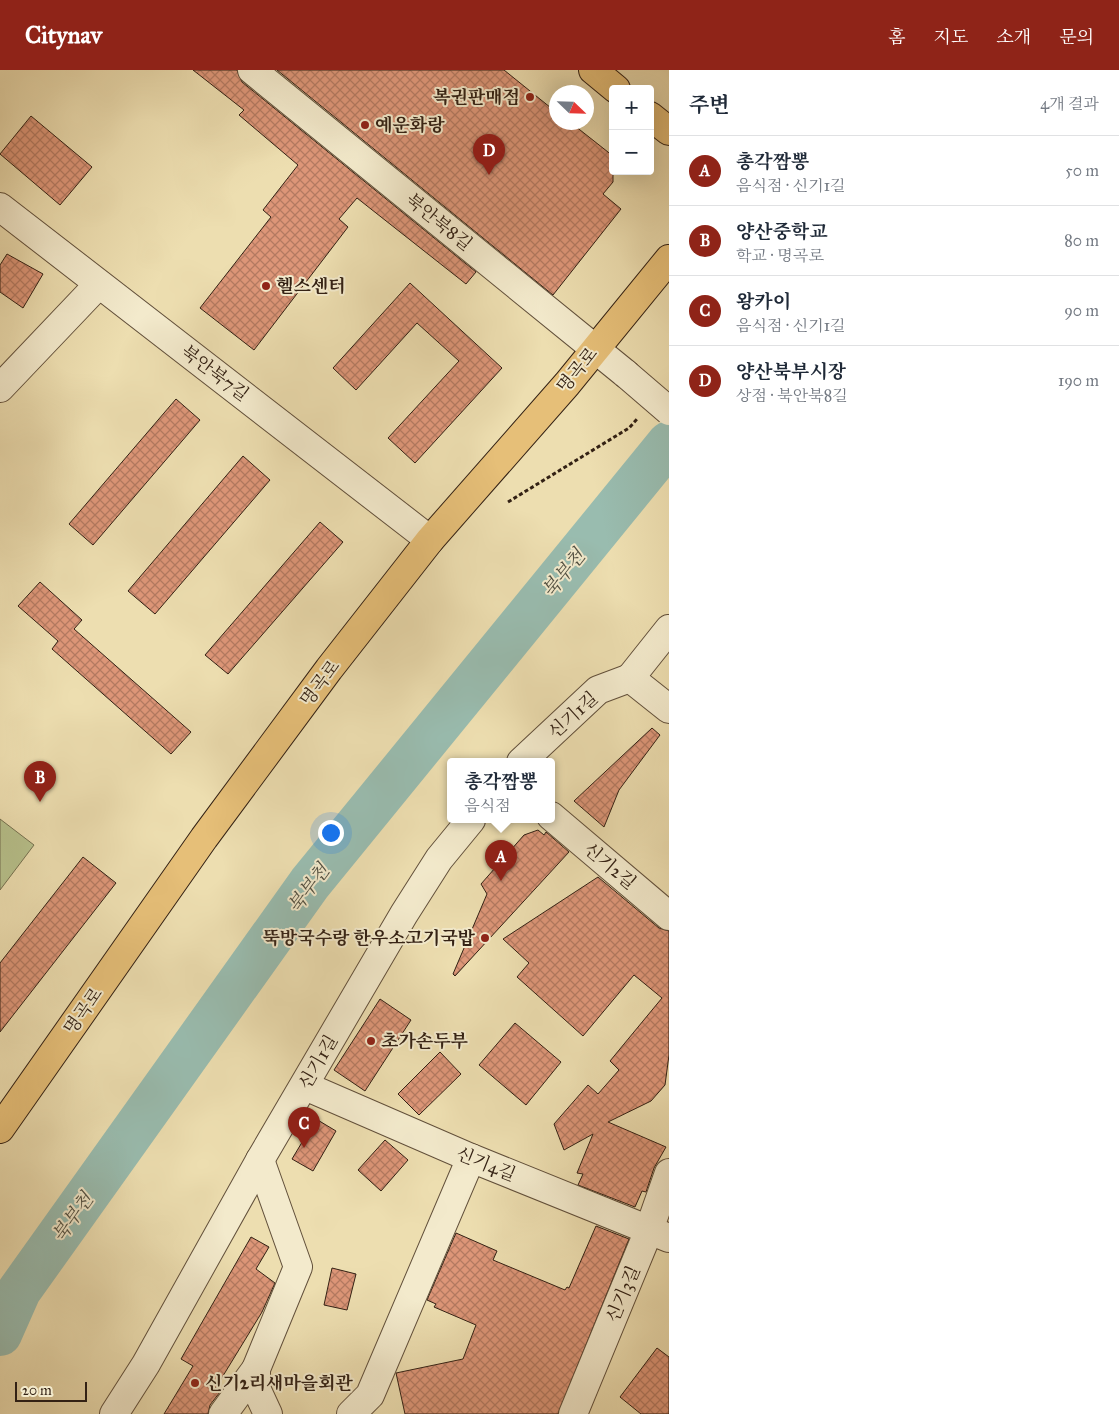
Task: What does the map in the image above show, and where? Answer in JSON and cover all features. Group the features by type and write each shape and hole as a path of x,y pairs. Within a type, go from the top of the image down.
{"main road":[{"path":"593,70 611,85"},
{"path":"654,119 669,131"},
{"name":"명곡로","path":"0,1129 204,838 329,669 430,540 566,384 669,259"}],"street":[{"name":"북안북8길","path":"252,70 669,411"},
{"name":"북안북7길","path":"0,207 98,285 430,540"},
{"path":"0,388 98,285"},
{"path":"669,629 630,678 669,709"},
{"name":"신기1길","path":"526,758 598,690 630,678"},
{"name":"신기2길","path":"555,819 669,916"},
{"name":"신기1길","path":"114,1414 146,1364 260,1160 404,914 439,859 469,823"},
{"name":"신기4길","path":"304,1086 471,1158 659,1234"},
{"path":"364,1409 471,1158"},
{"path":"223,1414 256,1368 298,1267 260,1160"},
{"name":"신기3길","path":"573,1414 659,1234 669,1173"},
{"path":"256,1368 256,1388 268,1414"}],"path":[{"path":"508,502 629,428 640,415"}],"green space":[{"path":"0,819 34,845 0,890"}],"building":[{"path":"193,70 237,70 242,82 476,272 466,284 357,198 339,219 348,227 254,350 200,308 271,217 263,210 298,165 239,115 244,110"},
{"path":"277,70 504,70 549,106 549,130 580,130 609,153 609,175 613,175 613,182 603,194 621,209 553,295"},
{"path":"31,116 92,167 60,205 0,154"},
{"path":"7,254 43,274 23,308 0,292 0,265"},
{"path":"410,283 502,368 415,463 388,438 459,361 417,323 356,390 333,368"},
{"path":"176,399 200,420 93,545 69,524"},
{"path":"243,456 270,480 155,614 128,591"},
{"path":"320,522 343,542 228,674 205,655"},
{"path":"40,582 82,620 74,629 191,732 171,754 52,649 58,641 18,606"},
{"path":"652,728 660,735 619,790 604,827 574,801"},
{"path":"538,830 544,835 546,832 569,852 455,976 453,974 487,894 481,884 524,835"},
{"path":"83,857 116,883 0,1032 0,963"},
{"path":"598,877 659,928 669,931 669,1055 665,1085 651,1101 608,1122 666,1147 654,1168 646,1192 642,1191 635,1207 578,1185 583,1174 577,1173 593,1134 564,1150 554,1124 588,1085 598,1094 619,1070 610,1061 662,998 634,975 583,1036 517,977 529,963 503,939"},
{"path":"380,999 411,1020 365,1091 334,1070"},
{"path":"515,1023 561,1062 526,1105 479,1065"},
{"path":"440,1052 461,1074 419,1115 398,1094"},
{"path":"316,1119 336,1131 313,1171 292,1159"},
{"path":"385,1140 408,1160 381,1191 358,1170"},
{"path":"596,1226 629,1239 558,1414 405,1414 396,1373 463,1359 476,1325 434,1307 436,1304 427,1300 456,1233 497,1251 493,1260 565,1290 567,1287 569,1288"},
{"path":"251,1237 269,1247 256,1269 275,1283 262,1312 215,1389 220,1392 210,1405 208,1414 164,1414 193,1366 181,1359"},
{"path":"332,1268 356,1274 347,1310 324,1305"},
{"path":"657,1348 669,1357 669,1414 641,1414 620,1397"}],"waterway":[{"name":"북부천","path":"0,1334 19,1291 310,883 669,443"}],"place":[{"name":"복권판매점","path":"530,97"},
{"name":"예운화랑","path":"365,125"},
{"name":"양산북부시장","path":"489,175"},
{"name":"헬스센터","path":"266,286"},
{"name":"양산중학교","path":"40,802"},
{"name":"총각짬뽕","path":"501,881"},
{"name":"뚝방국수랑 한우소고기국밥","path":"485,938"},
{"name":"초가손두부","path":"371,1041"},
{"name":"왕카이","path":"304,1148"},
{"name":"신기2리새마을회관","path":"195,1383"}]}
